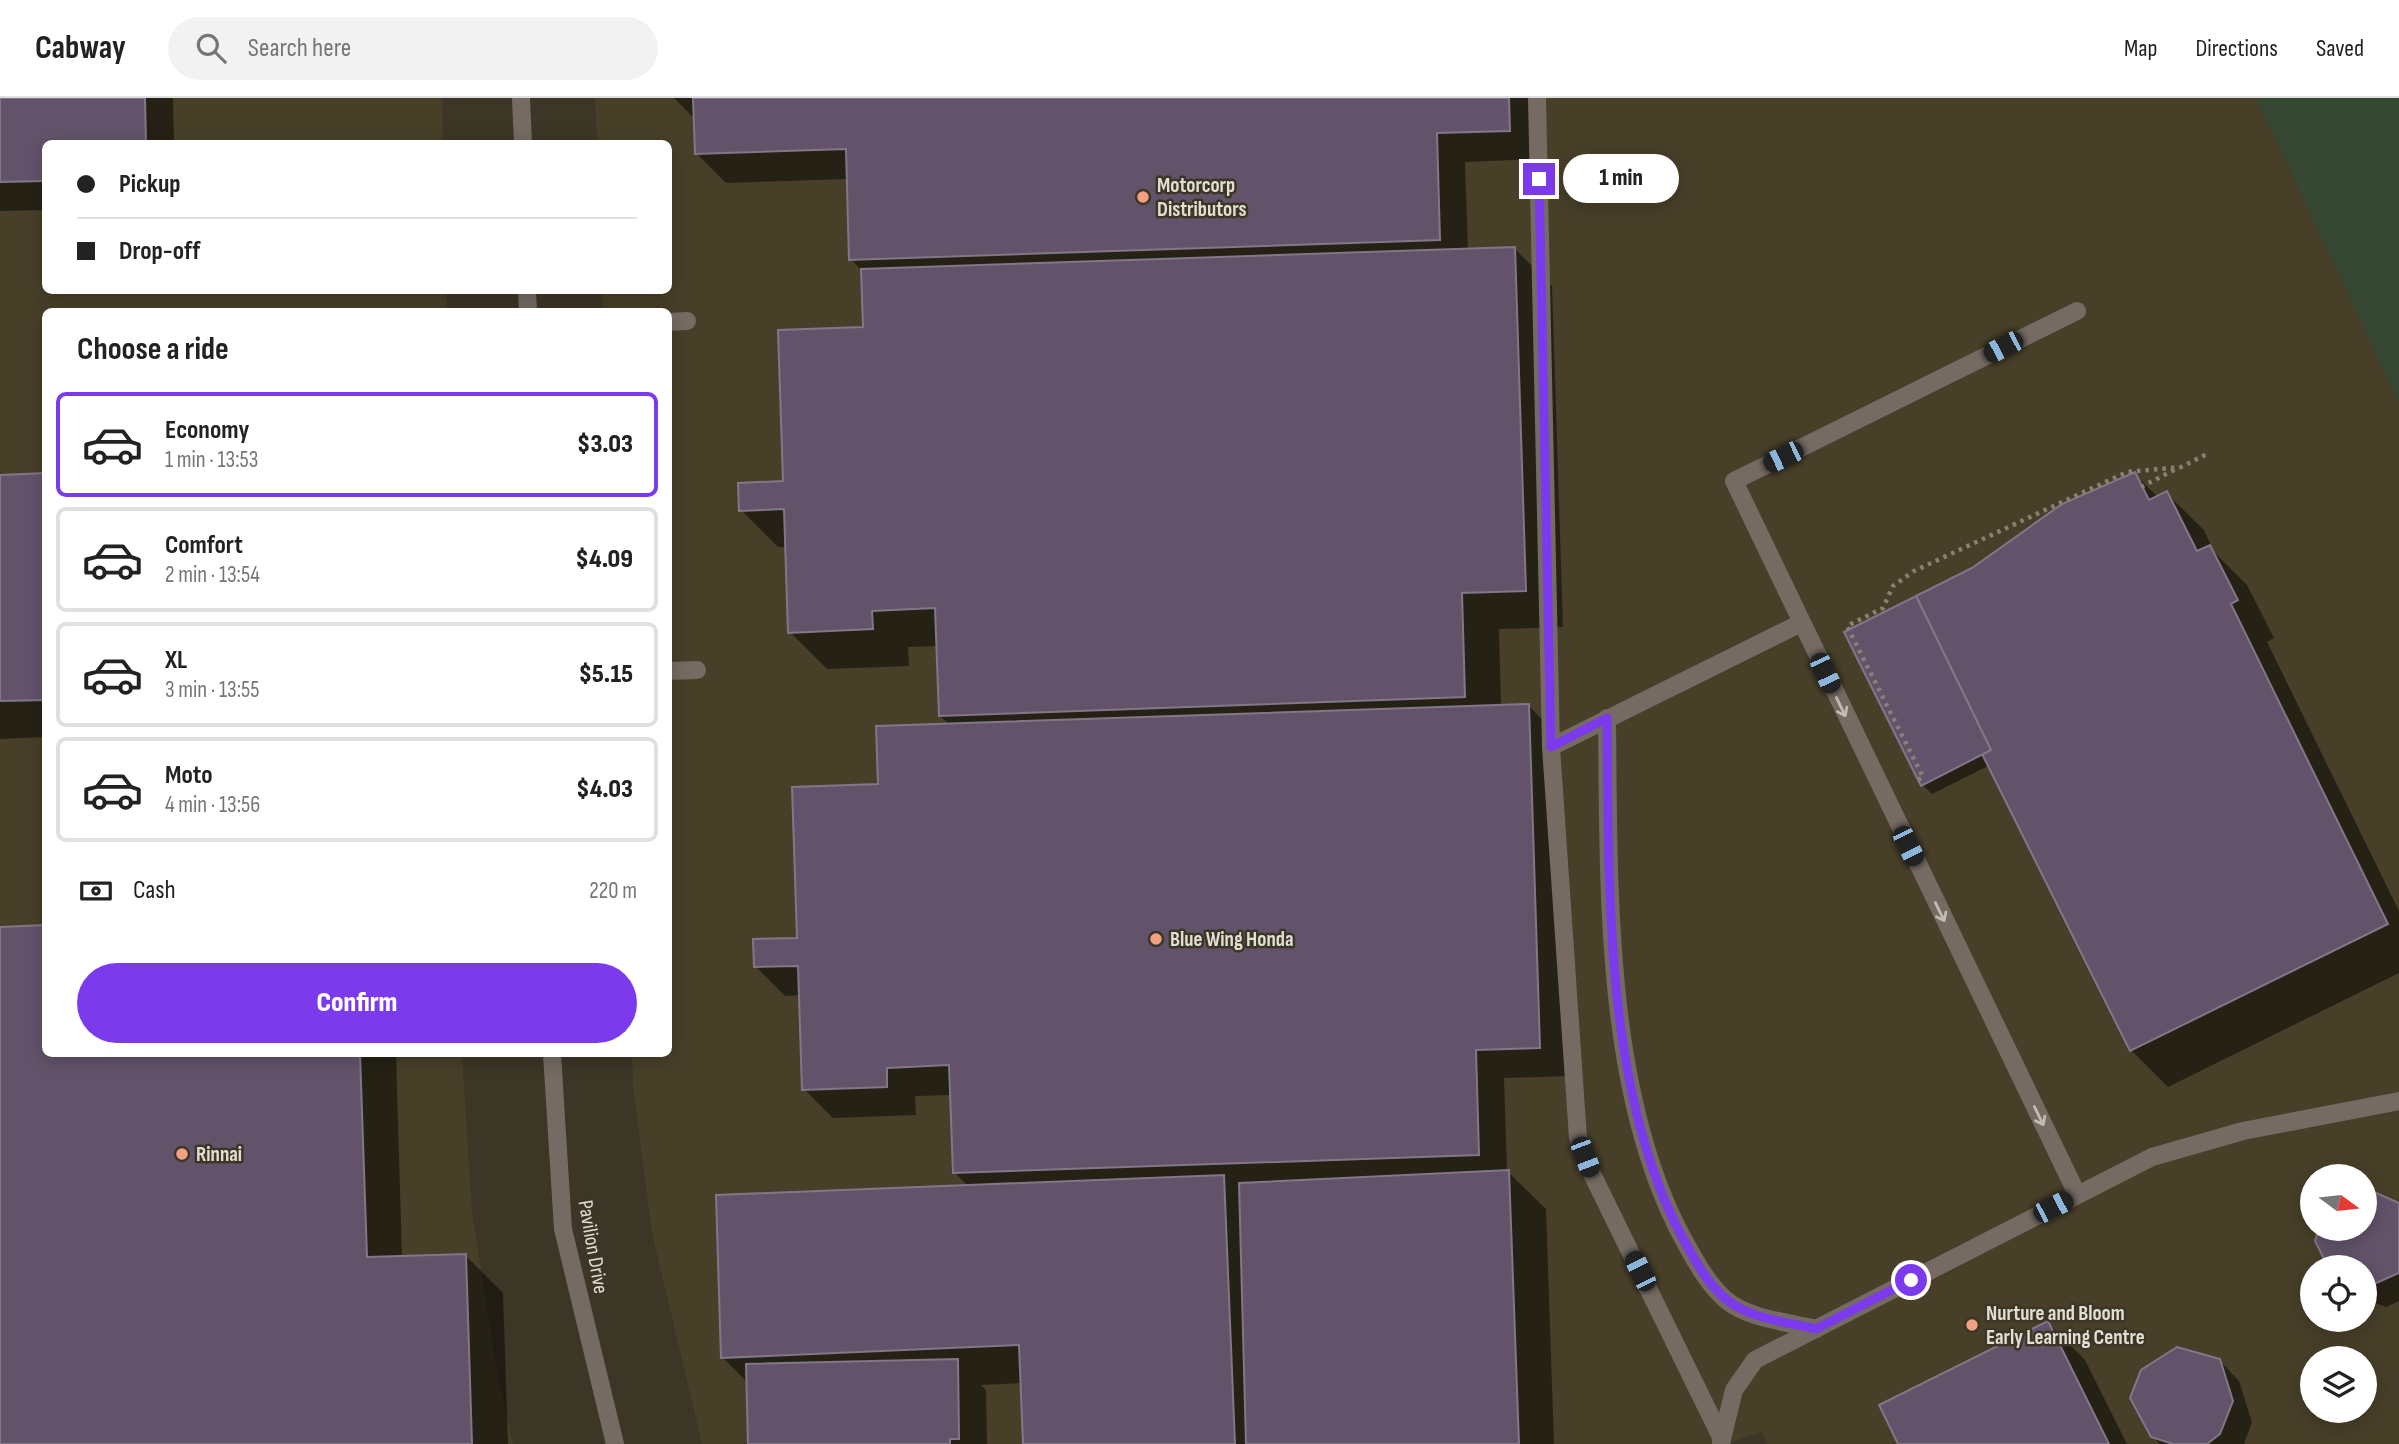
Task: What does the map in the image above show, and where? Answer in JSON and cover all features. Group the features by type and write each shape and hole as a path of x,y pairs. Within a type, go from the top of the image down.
{"street":[{"path":"521,98 523,140"},
{"path":"1537,98 1551,747 1578,1138 1593,1176 1721,1441"},
{"path":"2077,311 1734,481 2077,1194"},
{"path":"672,322 687,321"},
{"path":"1551,747 1801,623"},
{"path":"672,671 697,670"},
{"path":"1607,718 1612,945 1631,1082 1655,1177 1672,1219 1703,1274 1727,1301 1758,1316 1816,1329"},
{"name":"Pavilion Drive","path":"552,1057 563,1229 615,1444"},
{"path":"1721,1441 1734,1390 1755,1360 2077,1194 2152,1157 2182,1147 2243,1131 2399,1101"}],"path":[{"path":"2141,487 2207,454"},
{"path":"1918,780 1923,777 1847,626 1883,608 1893,586 1914,571 2127,472 2181,467"}],"shaded area":[{"name":"Rinnai","path":"0,98 442,98 443,140 42,140 42,294 446,294 447,308 42,308 42,1057 462,1057 472,1212 499,1384 513,1444 0,1444"},
{"path":"595,98 2256,98 2399,403 2399,1444 1768,1444 1761,1432 1728,1444 702,1444 652,1233 633,1086 632,1057 672,1057 672,308 603,308 602,294 672,294 672,140 597,140"}],"green space":[{"path":"2256,98 2399,98 2399,403"}],"building":[{"path":"0,98 145,98 146,140 42,140 42,181 0,182"},
{"name":"Motorcorp Distributors","path":"693,98 1509,98 1510,131 1437,133 1440,240 849,260 846,149 695,154"},
{"path":"1515,247 1526,591 1462,593 1465,697 939,716 935,608 872,611 873,629 788,633 784,509 739,511 738,483 783,481 778,330 863,327 861,269"},
{"path":"2135,472 2149,500 2167,491 2197,551 2210,545 2238,600 2231,604 2388,924 2130,1051 1982,754 1991,750 1916,596 1972,568 2062,504"},
{"path":"42,473 42,700 0,701 0,475"},
{"path":"1916,596 1991,750 1921,786 1844,632"},
{"name":"Blue Wing Honda","path":"1529,704 1540,1048 1476,1050 1479,1155 953,1173 949,1065 887,1068 887,1087 802,1090 798,966 754,967 753,939 797,938 792,787 878,784 876,726"},
{"name":"Rinnai","path":"42,925 42,1057 360,1057 367,1257 466,1254 472,1444 0,1444 0,927"},
{"path":"1509,1170 1519,1444 1246,1444 1239,1183"},
{"path":"1224,1175 1235,1444 1023,1444 1019,1345 721,1358 716,1195"},
{"path":"2377,1193 2399,1203 2399,1273 2377,1283 2377,1255 2322,1255 2315,1241 2377,1241"},
{"path":"2048,1321 2109,1444 1898,1444 1879,1405"},
{"path":"2177,1347 2220,1359 2233,1401 2220,1434 2207,1444 2173,1444 2151,1437 2130,1398 2141,1370"},
{"path":"958,1359 959,1439 950,1439 950,1444 748,1444 746,1364"}],"place":[{"name":"Motorcorp Distributors","path":"1143,197"},
{"name":"Blue Wing Honda","path":"1156,939"},
{"name":"Rinnai","path":"182,1154"},
{"name":"Nurture and Bloom Early Learning Centre","path":"1972,1325"}],"route":[{"path":"1539,179 1551,747 1607,718 1612,945 1631,1082 1643,1140 1655,1177 1672,1219 1703,1274 1727,1301 1758,1316 1816,1329 1911,1280"}]}
